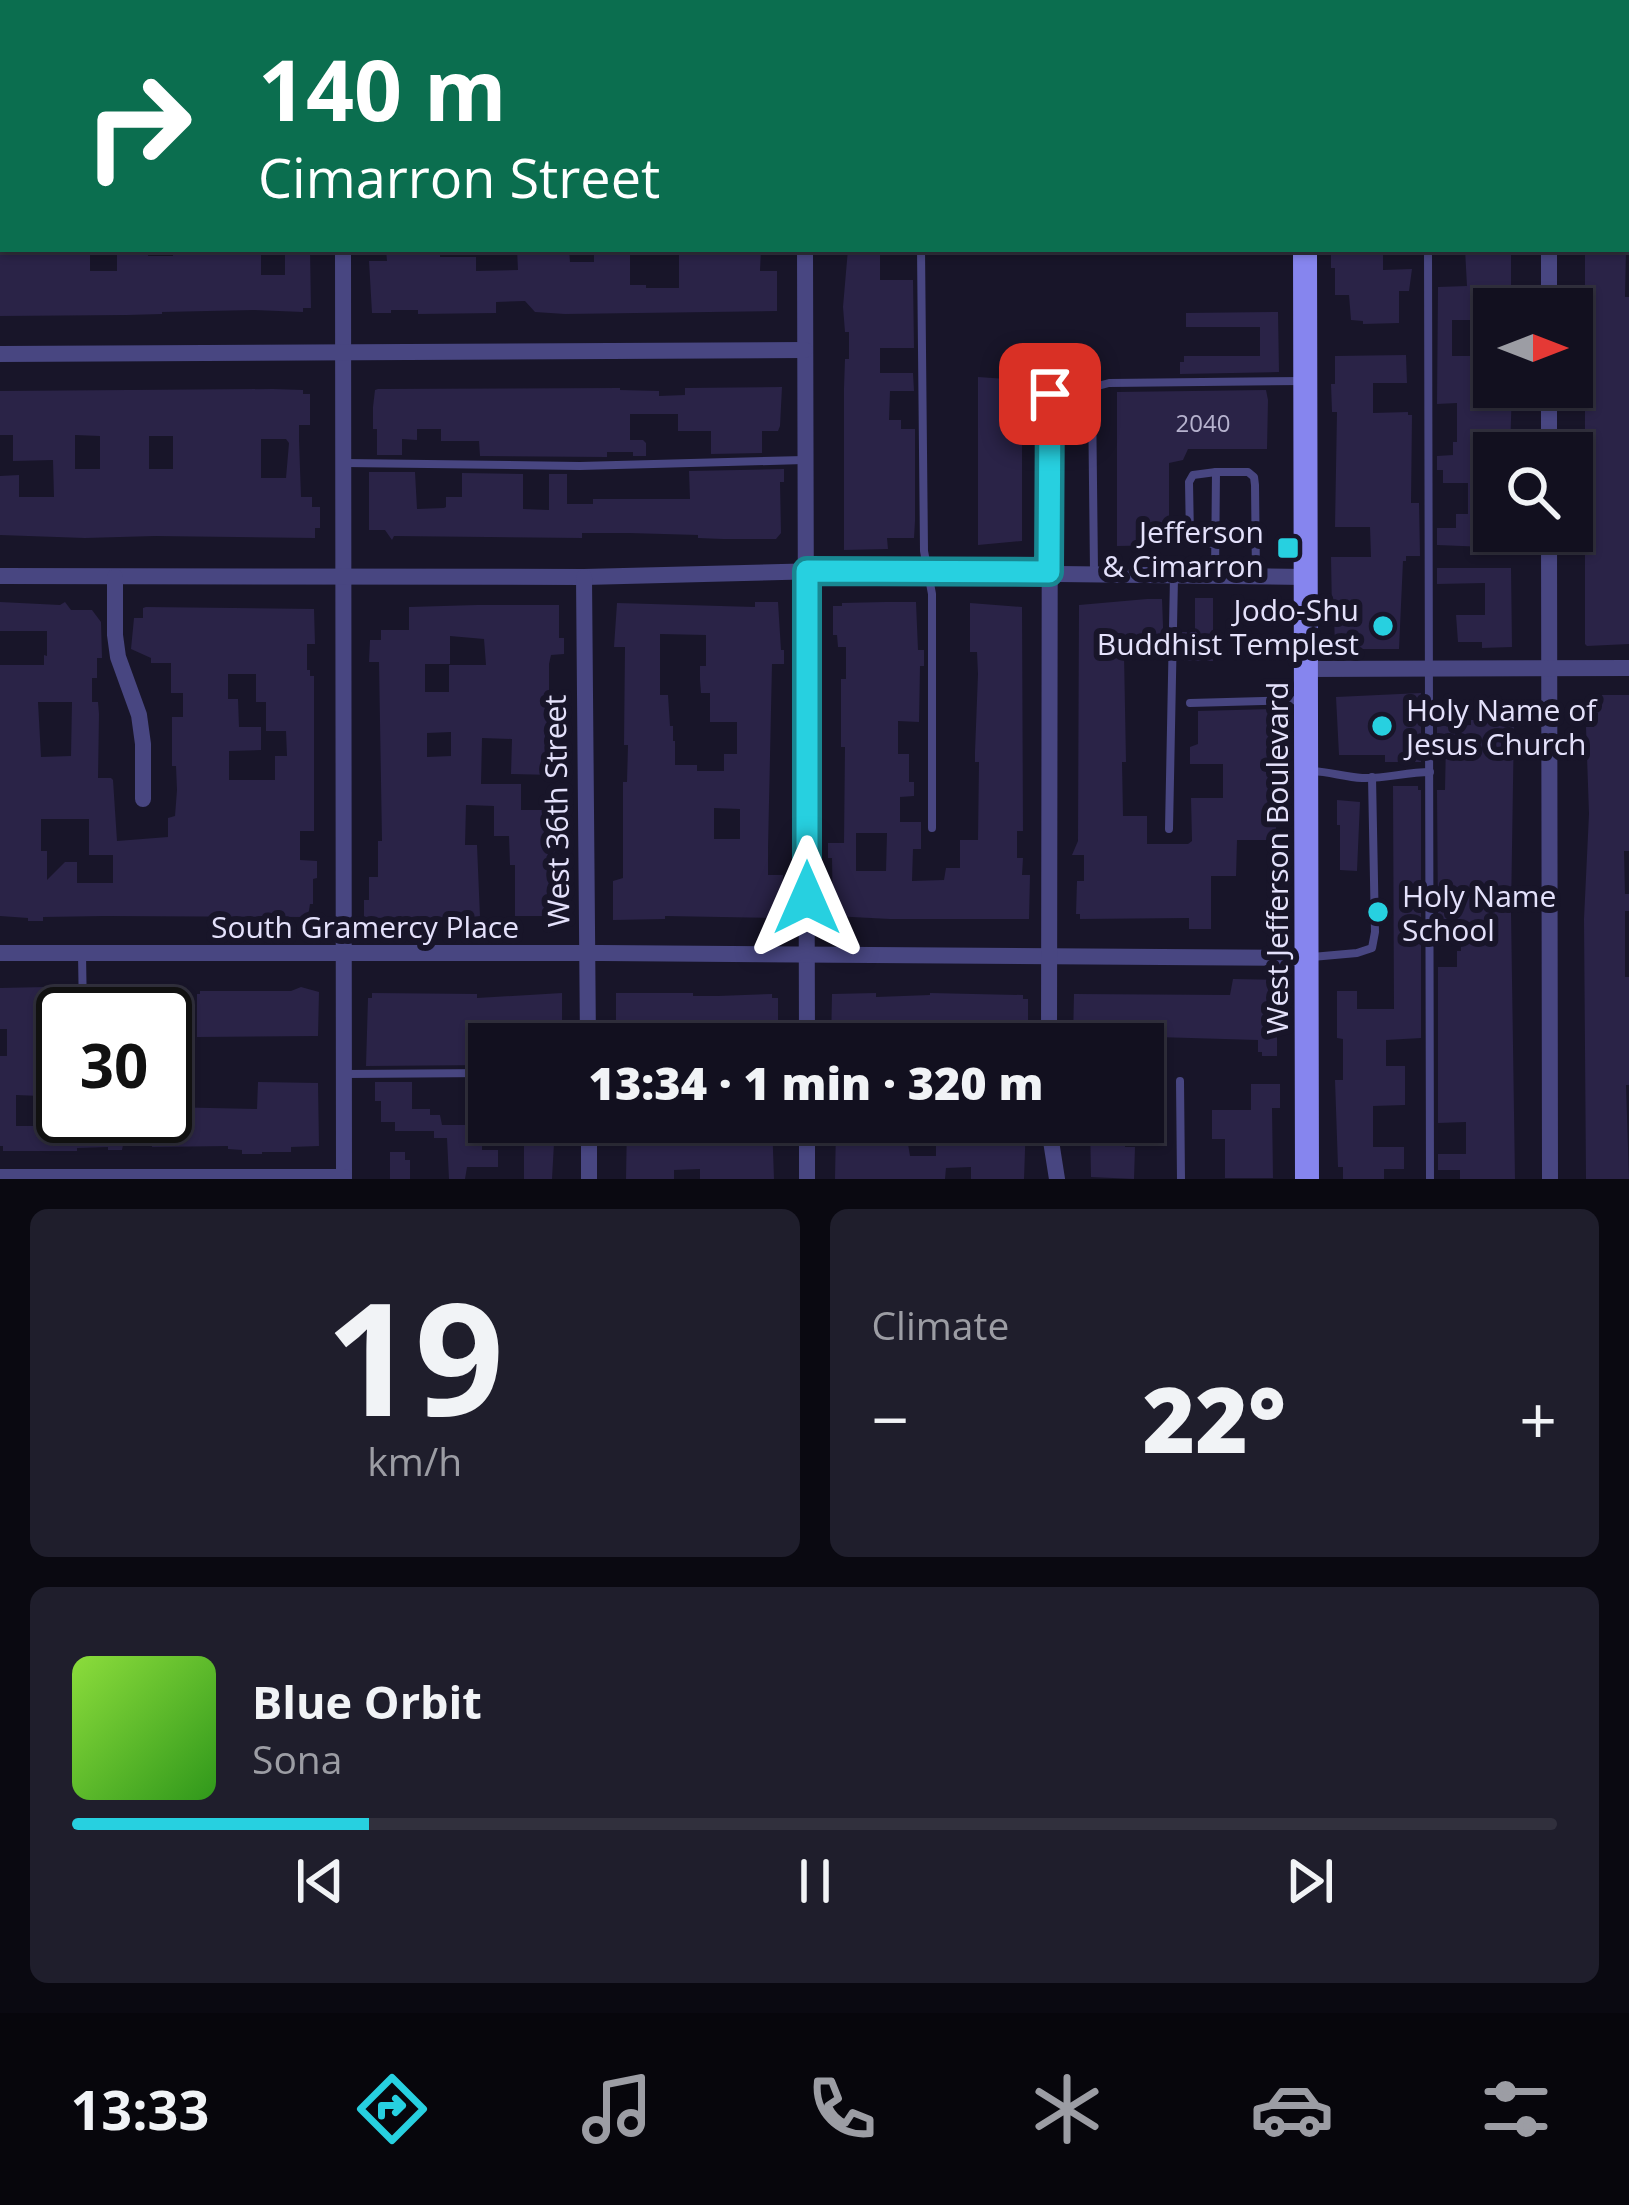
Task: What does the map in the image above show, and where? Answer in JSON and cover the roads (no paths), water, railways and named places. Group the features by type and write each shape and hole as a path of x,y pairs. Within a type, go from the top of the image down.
{"main road":[{"name":"West Jefferson Boulevard","path":"1305,252 1307,1179"}],"street":[{"path":"0,1177 344,1178 343,252"},
{"path":"806,252 807,1023"},
{"path":"1549,252 1549,288"},
{"path":"0,354 806,350"},
{"path":"1049,1023 1050,390"},
{"path":"1549,552 1550,1179"},
{"path":"0,576 584,577 807,571 1305,577"},
{"path":"115,577 115,635 139,715 143,799"},
{"name":"West 36th Street","path":"584,577 588,1023"},
{"path":"1305,669 1629,668"},
{"name":"South Gramercy Place","path":"0,953 1306,958"},
{"path":"589,1143 589,1179"},
{"path":"807,1143 807,1179"},
{"path":"1051,1143 1057,1179"}],"lane":[{"path":"921,252 924,551 932,594 932,828"},
{"path":"1428,252 1430,1179"},
{"path":"1094,574 1092,394 1098,386 1109,382 1305,381"},
{"path":"1050,390 1092,394"},
{"path":"344,463 580,466 806,460"},
{"path":"1215,576 1216,472"},
{"path":"1215,544 1190,538 1189,482 1193,475 1248,472 1254,477 1256,577"},
{"path":"1169,829 1174,575"},
{"path":"1190,703 1305,700"},
{"path":"1306,771 1372,777 1430,772"},
{"path":"1306,958 1372,948 1372,777"},
{"path":"82,953 83,987"},
{"path":"343,1073 468,1073"},
{"path":"1180,1081 1181,1179"}],"place":[{"name":"Jefferson & Cimarron","path":"1288,548"},
{"name":"Jodo-Shu Buddhist Templest","path":"1383,626"},
{"name":"Holy Name of Jesus Church","path":"1382,726"},
{"name":"Holy Name School","path":"1378,912"}]}
